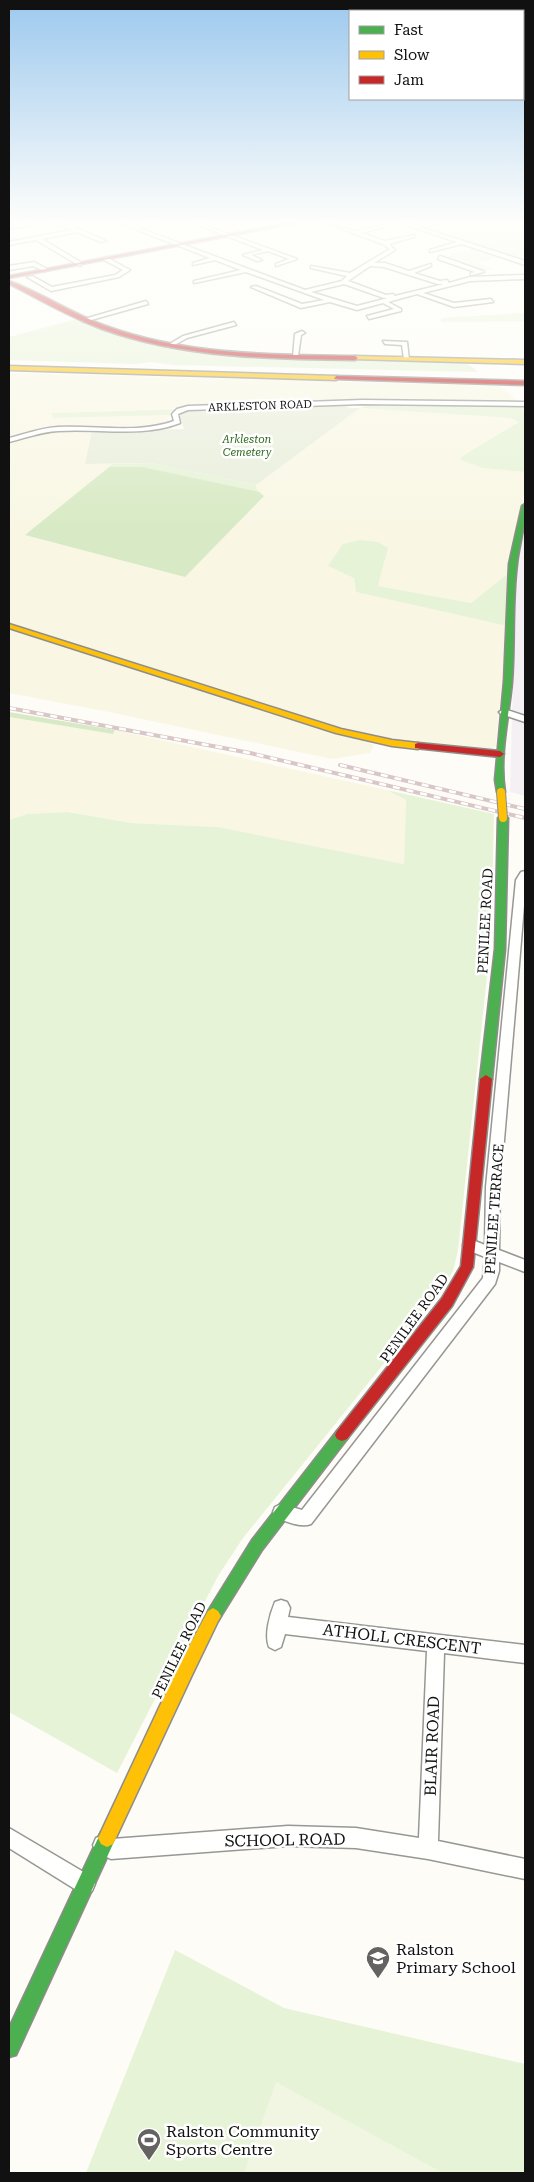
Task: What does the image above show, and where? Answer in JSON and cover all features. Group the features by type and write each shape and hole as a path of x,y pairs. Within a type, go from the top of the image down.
{"main road":[{"path":"97,325 119,333 195,351 295,356 525,362"},
{"path":"9,364 525,379"},
{"path":"9,368 525,383"},
{"name":"PENILEE ROAD","path":"9,2048 186,1669 225,1593 281,1512 447,1302 467,1266 498,967 503,818 499,780 500,754 508,681 513,564 525,506"},
{"path":"9,626 339,731 409,745 500,754"}],"street":[{"path":"169,346 185,337 231,325"},
{"path":"295,356 298,334 302,333"},
{"path":"386,342 405,343 407,359"},
{"name":"ARKLESTON ROAD","path":"9,440 56,429 155,428 172,425 178,422 175,414 179,410 188,408 362,402 525,404"},
{"path":"504,712 525,719"},
{"name":"PENILEE TERRACE","path":"281,1512 305,1519 490,1280 492,1271 493,1187 521,880 525,874"},
{"path":"470,1244 525,1266"},
{"name":"ATHOLL CRESCENT","path":"278,1625 525,1654"},
{"name":"BLAIR ROAD","path":"428,1849 436,1643"},
{"name":"SCHOOL ROAD","path":"103,1845 111,1849 288,1836 356,1838 428,1849 525,1870"},
{"path":"9,1837 85,1884"}],"shaded area":[{"path":"9,373 500,386 518,401 349,401 52,413 53,418 170,415 167,424 156,426 55,427 9,437"},
{"path":"360,408 510,418 520,422 483,468 525,472 525,487 509,573 471,603 378,586 388,548 354,578 356,592 507,626 496,746 489,749 460,749 376,736 326,723 9,623 9,442 45,433 92,431 85,464 112,464 26,535 256,488 256,485"},
{"path":"525,501 525,796 510,792 516,562"},
{"path":"9,629 374,745 370,753 332,759 9,693"},
{"path":"9,717 113,734 115,730 387,790 406,800 404,864 218,827 131,823 68,812 27,814 9,820"}],"green space":[{"path":"55,325 91,325 169,349 244,356 465,362 478,372 174,365 151,362 135,364 9,360 9,337"},
{"name":"Arkleston Cemetery","path":"340,404 350,408 360,408 256,485 152,463 85,464 92,431 184,429 179,413 189,410"},
{"path":"371,404 521,406 525,411 525,472 483,468 461,460 461,457 519,422 510,418 360,408"},
{"path":"178,409 170,412 170,415 53,418 52,413"},
{"path":"152,463 256,485 259,492 142,468 109,467 112,464"},
{"path":"109,467 142,467 259,492 264,496 185,577 25,535"},
{"path":"360,540 378,542 388,548 378,586 471,603 509,573 507,626 356,592 354,578 328,566 343,544"},
{"path":"9,712 115,730 113,734 9,717"},
{"path":"387,790 494,814 491,938 458,1250 453,1271 436,1299 243,1538 218,1576 117,1773 9,1712 9,820 27,814 68,812 131,823 218,827 404,864 406,800"},
{"path":"175,1950 284,2008 525,2064 525,2173 86,2173"},
{"path":"276,2082 443,2173 244,2173"}],"railway":[{"path":"9,708 250,753 525,818"},
{"path":"340,765 525,809"}],"traffic: fast":[{"path":"501,792 499,780 500,754 508,681 513,564 525,506"},
{"path":"486,1079 500,949 503,818"},
{"path":"213,1616 226,1592 257,1545 342,1435"},
{"path":"9,2048 107,1838"}],"traffic: slow":[{"path":"355,358 525,362"},
{"path":"9,368 336,378"},
{"path":"9,626 339,731 392,743 418,746"},
{"path":"501,792 503,818"},
{"path":"107,1838 186,1669 213,1616"}],"traffic: jam":[{"path":"97,325 135,338 166,345 228,354 355,358"},
{"path":"336,378 525,383"},
{"path":"418,746 500,754"},
{"path":"342,1435 447,1302 467,1267 486,1079"}],"place":[{"name":"Ralston Primary School","path":"378,1979"},
{"name":"Ralston Community Sports Centre","path":"149,2161"}]}
